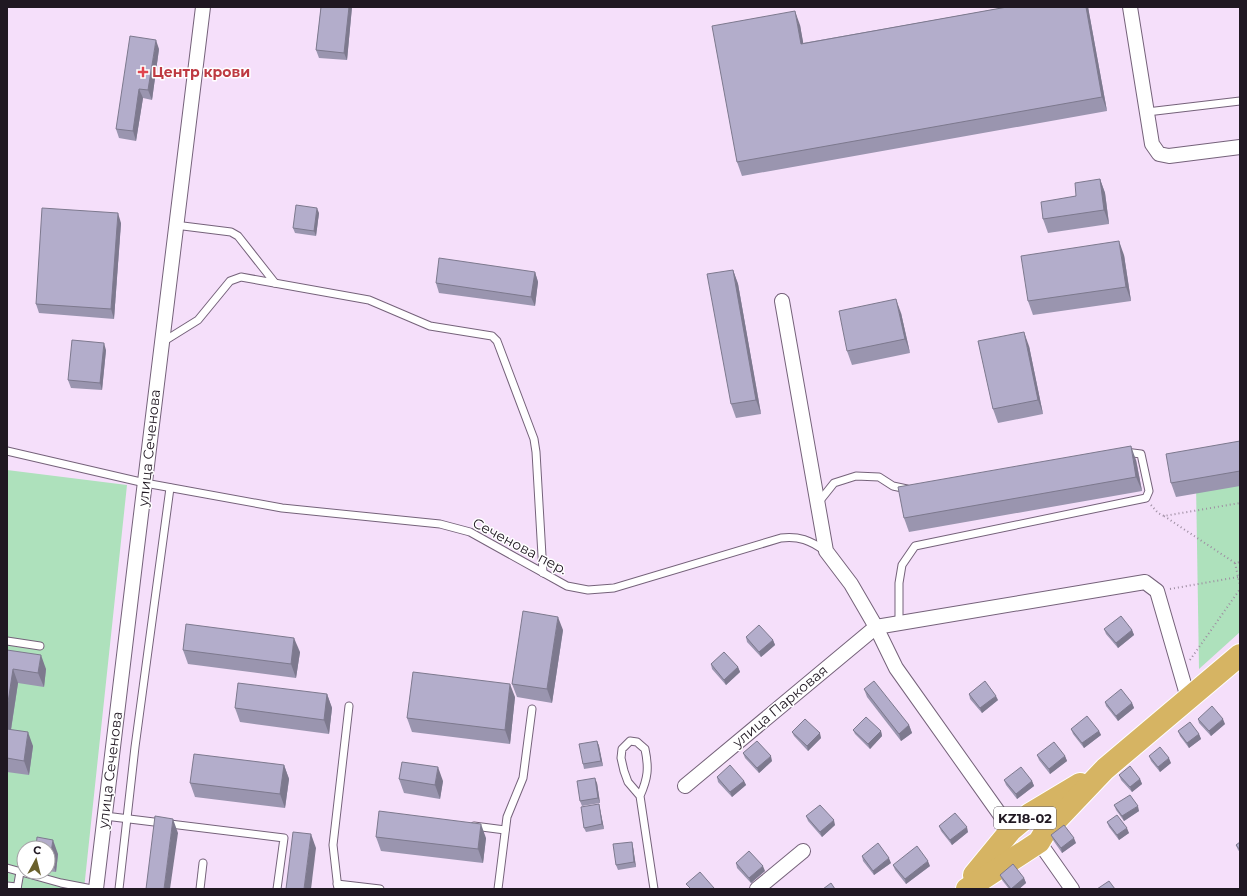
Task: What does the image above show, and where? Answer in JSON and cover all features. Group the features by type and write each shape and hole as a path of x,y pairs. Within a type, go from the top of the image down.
{"highway":[{"name":"KZ18-02","path":"963,889 1009,842 1042,837 1105,769 1240,655"},
{"name":"KZ18-02","path":"967,889 1009,842 1030,814 1105,769"},
{"name":"KZ18-02","path":"1030,814 1040,823 1042,837"}],"street":[{"name":"улица Сеченова","path":"96,889 175,225 203,7"},
{"path":"1130,7 1152,144 1159,154 1169,156 1240,147"},
{"path":"782,300 826,551 851,584 876,627 896,668 1009,842"},
{"path":"876,627 1145,582 1157,591 1188,698"},
{"name":"улица Парковая","path":"685,786 876,627"},
{"path":"1042,837 1072,889"},
{"path":"757,889 803,851"}],"lane":[{"path":"1147,112 1240,101"},
{"path":"175,225 232,232 238,236 275,283"},
{"path":"161,343 198,320 230,281 241,277 369,300 430,326 492,336 497,341 534,440 543,572"},
{"name":"Сеченова пер.","path":"7,451 145,483 282,508 440,524 470,532 567,586 588,590 614,588 781,538 795,536 811,541 826,551"},
{"path":"899,623 899,583 902,565 915,546 1146,498 1149,490 1141,454 1130,452 1114,454"},
{"path":"817,505 834,483 856,476 879,477 893,486 906,489 914,488"},
{"path":"119,889 126,819 170,488"},
{"path":"7,641 40,646"},
{"path":"349,706 333,845 338,886 380,889"},
{"path":"498,889 507,817 523,778 532,709"},
{"path":"640,796 646,783 648,765 645,749 636,742 630,741 622,749 621,758 628,782 640,796 654,889"},
{"path":"105,816 284,838 278,889"},
{"path":"467,826 505,830"},
{"path":"200,889 203,863"},
{"path":"50,880 92,889"},
{"path":"7,886 17,888"}],"path":[{"path":"1146,498 1158,513 1235,563 1240,586"},
{"path":"1164,516 1240,503"},
{"path":"1235,563 1240,562"},
{"path":"1157,591 1238,577"},
{"path":"1180,673 1240,589"}],"green space":[{"path":"7,470 127,485 84,889 7,889"},
{"path":"1240,476 1240,632 1199,669 1196,483"}],"building":[{"path":"321,7 349,7 344,53 316,50"},
{"path":"1007,7 1086,7 1102,97 737,162 712,26 795,11 801,44"},
{"name":"Центр крови","path":"130,36 156,40 148,90 139,89 133,131 116,129"},
{"path":"1100,179 1104,210 1043,219 1041,202 1076,196 1075,183"},
{"path":"296,205 317,208 314,231 293,228"},
{"path":"42,208 118,213 111,309 36,304"},
{"path":"1119,241 1126,287 1028,301 1021,256"},
{"path":"439,258 535,272 531,297 436,283"},
{"path":"733,270 756,400 731,404 707,274"},
{"path":"896,299 905,339 847,351 839,311"},
{"path":"1024,332 1038,400 993,409 978,341"},
{"path":"72,340 104,343 100,383 68,380"},
{"path":"1240,441 1240,471 1171,483 1166,454"},
{"path":"1131,446 1136,477 904,518 898,487"},
{"path":"523,611 558,617 547,689 512,684"},
{"path":"1121,616 1132,630 1116,643 1104,629"},
{"path":"186,624 294,638 291,664 183,650"},
{"path":"759,625 773,640 759,652 746,637"},
{"path":"7,650 41,655 38,673 13,669 7,709"},
{"path":"724,652 738,667 724,680 711,664"},
{"path":"413,672 510,684 505,730 407,718"},
{"path":"874,681 909,725 899,734 864,689"},
{"path":"985,681 996,696 980,708 969,694"},
{"path":"238,683 327,694 324,720 235,708"},
{"path":"1121,689 1132,703 1116,716 1105,702"},
{"path":"1212,706 1223,719 1209,731 1198,719"},
{"path":"1087,716 1099,731 1082,743 1071,729"},
{"path":"866,717 881,731 868,744 853,730"},
{"path":"805,719 820,733 807,746 792,732"},
{"path":"1190,722 1199,734 1187,743 1178,731"},
{"path":"7,729 28,732 24,761 7,758"},
{"path":"597,741 601,761 583,764 579,744"},
{"path":"757,741 771,756 757,768 743,753"},
{"path":"1054,742 1065,756 1049,769 1037,755"},
{"path":"1160,747 1169,758 1158,767 1149,756"},
{"path":"194,754 284,765 280,794 190,783"},
{"path":"402,762 438,767 435,785 399,779"},
{"path":"730,765 744,781 730,792 717,777"},
{"path":"1130,766 1140,779 1130,787 1119,775"},
{"path":"1021,767 1032,781 1016,794 1004,780"},
{"path":"595,778 598,798 580,801 577,781"},
{"path":"1130,795 1138,806 1122,816 1114,805"},
{"path":"599,804 602,824 584,828 581,807"},
{"path":"820,805 834,820 820,832 806,816"},
{"path":"379,811 481,824 478,849 376,837"},
{"path":"955,813 967,827 950,840 939,826"},
{"path":"1117,815 1127,828 1117,835 1107,822"},
{"path":"155,816 173,819 164,889 146,889"},
{"path":"1064,825 1074,838 1061,848 1051,835"},
{"path":"293,832 311,834 304,889 286,889"},
{"path":"37,837 53,840 37,840"},
{"path":"632,842 634,862 616,865 613,844"},
{"path":"1240,842 1240,850 1236,845"},
{"path":"878,843 889,858 873,871 862,856"},
{"path":"917,846 928,861 905,879 893,865"},
{"path":"749,851 763,866 749,878 736,863"},
{"path":"1013,864 1024,878 1011,889 1000,875"},
{"path":"700,872 714,888 691,889 686,884"},
{"path":"1109,881 1115,889 1097,889"},
{"path":"831,883 835,889 823,889"}],"place":[{"name":"Центр крови","path":"143,72"}]}
